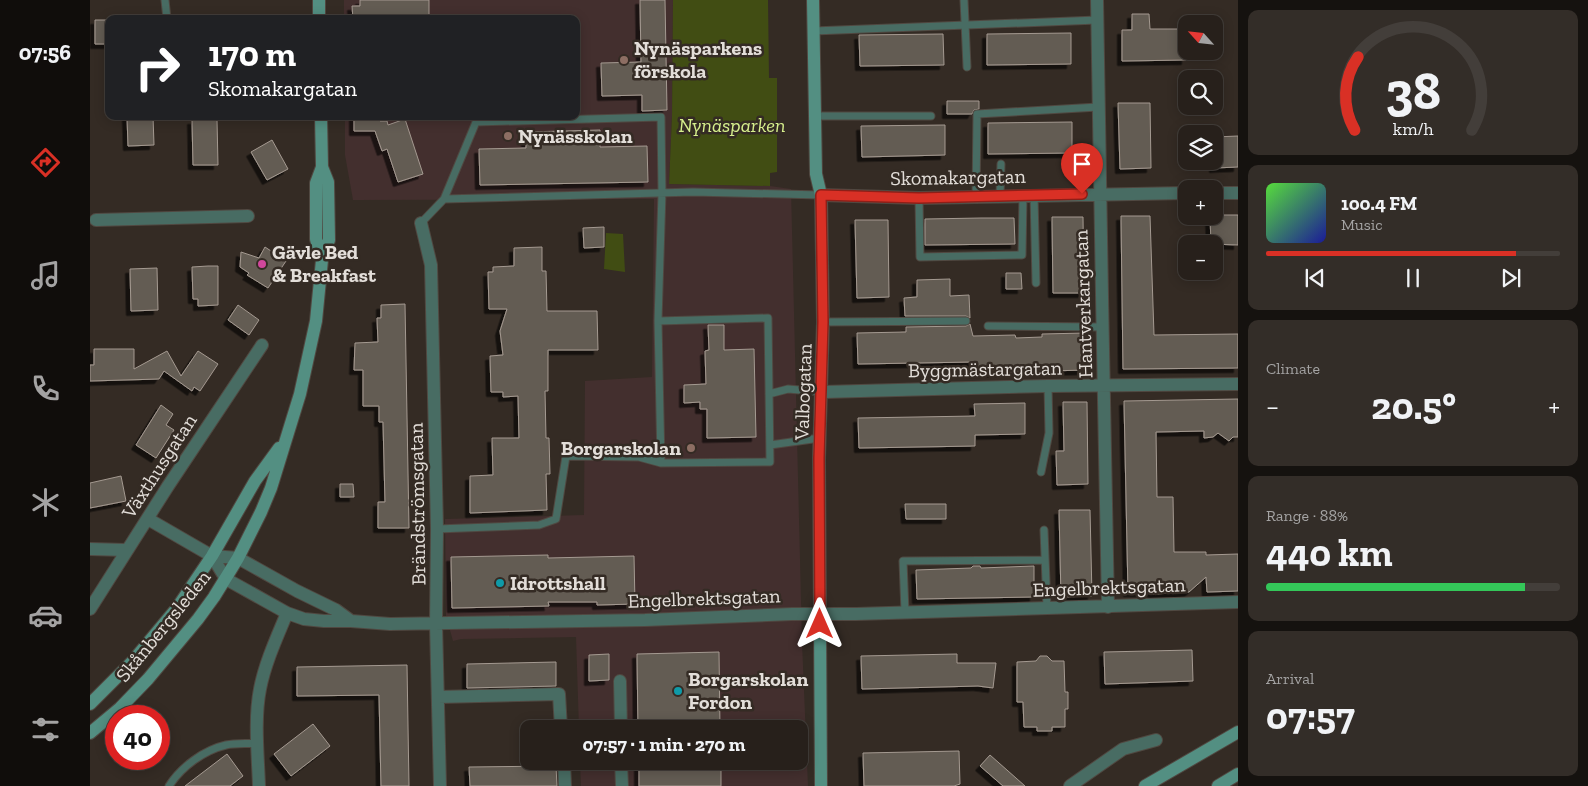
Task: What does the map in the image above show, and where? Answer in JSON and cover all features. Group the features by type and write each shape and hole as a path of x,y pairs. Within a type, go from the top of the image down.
{"street":[{"path":"319,0 319,15"},
{"name":"Valbogatan","path":"813,0 816,174 821,195 823,322 820,438 820,786"},
{"name":"Hantverkargatan","path":"1097,0 1099,194 1105,386 1108,607"},
{"name":"Skånbergsleden","path":"90,734 120,708 160,665 198,619 238,558 267,496 300,394 311,350 321,287 322,260 316,239 316,183 322,167 321,120"},
{"name":"Skomakargatan","path":"821,195 919,198 1178,193"},
{"path":"1223,193 1238,193"},
{"path":"92,220 248,216"},
{"name":"Brändströmsgatan","path":"421,223 431,265 440,786"},
{"name":"Växthusgatan","path":"90,609 126,550 262,345"},
{"name":"Byggmästargatan","path":"822,392 1048,386 1238,384"},
{"name":"Skånbergsleden","path":"90,704 114,682 198,580 255,481 285,440"},
{"path":"148,519 212,556"},
{"path":"90,549 126,550"},
{"name":"Engelbrektsgatan","path":"212,556 226,579 287,613 304,619 390,624 644,620 792,614 1108,607 1238,602"},
{"name":"Engelbrektsgatan","path":"212,556 238,558 296,591 336,610 351,621"},
{"path":"259,786 260,689 269,657 287,613"},
{"path":"620,681 621,720"},
{"path":"438,697 560,694 561,720"},
{"path":"1145,786 1238,732"},
{"path":"1070,786 1122,750 1156,740"},
{"path":"564,770 564,786"},
{"path":"621,770 622,786"},
{"path":"1218,786 1238,774"}],"lane":[{"path":"165,0 167,15"},
{"path":"964,0 967,67"},
{"path":"813,30 1097,20"},
{"path":"976,196 977,114 1098,107"},
{"path":"815,116 931,116"},
{"path":"580,119 661,117 662,193 658,321 660,463"},
{"path":"421,223 444,199 476,122 550,120"},
{"path":"1000,196 1001,164"},
{"path":"444,199 662,193 821,195"},
{"path":"919,198 920,257 939,257 1022,255 1028,196"},
{"path":"1028,196 1036,283"},
{"path":"437,529 538,525 556,519 566,456 639,457 660,463 770,462 768,318 658,321"},
{"path":"823,322 966,321"},
{"path":"988,326 1102,327"},
{"path":"1041,472 1049,433 1048,386"},
{"path":"769,394 788,389 822,392"},
{"path":"770,445 820,438"},
{"path":"1044,530 1047,608"},
{"path":"905,612 903,561 1045,560"},
{"path":"169,786 188,765 212,750 227,745 258,743"}],"shaded area":[{"name":"Borgarskolan","path":"344,0 673,0 672,116 669,184 770,186 791,189 805,720 579,720 576,637 461,639 453,641 446,616 445,519 584,515 585,381 652,377 654,199 353,200 345,155 345,120 580,120 580,15 344,15"},
{"name":"Borgarskolan","path":"580,770 807,770 808,786 581,786"}],"green space":[{"name":"Nynäsparken","path":"673,0 768,0 769,78 777,78 777,172 770,173 770,186 669,184 672,116"},
{"path":"606,233 623,234 625,272 604,269"}],"building":[{"path":"360,0 429,0 429,15 353,15 352,6 360,6"},
{"path":"640,0 665,0 667,110 642,111 642,95 602,96 601,63 641,62"},
{"path":"1132,14 1149,14 1150,29 1178,29 1178,60 1186,60 1122,61 1122,30 1132,30"},
{"path":"95,20 105,20 105,44 95,44"},
{"path":"1071,33 1071,64 987,65 987,34"},
{"path":"943,34 944,65 860,66 859,35"},
{"path":"947,101 979,101 979,109 974,110 972,114 947,114"},
{"path":"1118,103 1150,103 1151,168 1120,169"},
{"path":"127,120 153,120 154,145 128,146"},
{"path":"192,120 217,120 218,165 193,165"},
{"path":"354,120 387,121 388,125 405,120 423,174 398,182 387,149 382,151 375,131 354,131"},
{"path":"1072,122 1072,153 988,154 988,123"},
{"path":"945,125 945,155 862,157 861,126"},
{"path":"600,130 600,147 647,146 648,182 480,185 479,149 526,148 526,132"},
{"path":"1238,136 1238,167 1223,168 1223,137"},
{"path":"272,140 288,169 267,180 251,152"},
{"path":"1223,215 1238,215 1238,245 1223,244 1223,235 1211,235 1210,225 1223,225"},
{"path":"1121,216 1150,216 1154,335 1238,334 1238,368 1123,369"},
{"path":"1052,217 1083,217 1084,293 1053,293"},
{"path":"1014,218 1015,244 925,245 925,219"},
{"path":"855,220 888,220 889,297 857,298"},
{"path":"604,227 604,247 584,248 583,228"},
{"name":"Gävle Bed & Breakfast","path":"265,247 286,261 268,288 247,275 249,273 240,267 241,252 259,258"},
{"path":"542,247 542,271 546,271 547,311 597,311 598,350 548,350 548,391 545,391 546,438 549,438 550,474 546,474 547,510 470,513 470,476 493,475 492,438 519,438 518,396 503,397 503,392 491,392 490,356 503,355 500,331 507,309 489,309 488,272 493,272 493,267 514,266 514,248"},
{"path":"218,266 218,305 198,306 198,299 193,299 192,267"},
{"path":"157,268 158,310 131,311 130,269"},
{"path":"1006,273 1021,273 1022,289 1006,289"},
{"path":"950,279 950,296 969,295 970,318 966,316 905,316 904,298 917,297 917,280"},
{"path":"405,304 409,528 378,528 378,502 385,502 383,422 379,422 379,406 363,406 363,370 354,370 355,343 378,342 377,318 381,318 381,305"},
{"path":"238,305 259,320 249,335 228,320"},
{"path":"970,324 973,336 1015,335 1016,338 1042,337 1042,334 1085,333 1086,370 973,373 973,362 858,364 857,333 906,332 906,327 966,326"},
{"name":"Borgarskolan","path":"708,325 724,325 724,350 754,349 756,437 707,438 707,409 700,409 700,402 684,403 684,385 706,384 705,351 709,350"},
{"path":"94,349 134,349 134,369 167,351 181,376 198,351 218,364 200,391 194,387 192,391 164,371 159,379 90,381 90,365 94,365"},
{"path":"1238,399 1238,437 1233,437 1229,441 1218,433 1213,437 1204,438 1204,431 1156,432 1157,497 1173,497 1174,552 1206,552 1206,555 1238,554 1238,591 1207,592 1206,577 1189,592 1153,594 1153,592 1128,592 1124,401"},
{"path":"1063,402 1087,402 1088,484 1057,485 1056,451 1064,451"},
{"path":"1025,403 1025,434 975,435 975,446 859,448 858,418 975,416 974,404"},
{"path":"161,405 173,414 166,425 174,430 156,458 136,445"},
{"path":"121,476 126,501 90,508 90,483"},
{"path":"340,484 353,484 354,497 340,497"},
{"path":"905,504 946,504 946,519 906,519"},
{"path":"1059,510 1090,510 1092,596 1061,597"},
{"path":"548,555 548,558 634,556 635,604 597,605 597,602 548,602 549,606 452,608 451,557"},
{"path":"973,566 980,566 981,568 1034,566 1034,597 917,599 916,570 971,568"},
{"path":"1192,650 1193,681 1105,684 1104,652"},
{"name":"Borgarskolan Fordon","path":"719,652 720,720 638,720 637,654"},
{"path":"609,654 609,680 589,681 589,655"},
{"path":"957,654 957,663 996,663 993,688 978,686 862,689 861,656"},
{"path":"1040,656 1047,656 1052,661 1064,661 1065,692 1068,692 1068,709 1065,709 1065,727 1052,727 1052,731 1037,731 1037,727 1024,727 1023,702 1017,702 1017,662 1036,661"},
{"path":"556,662 556,686 467,688 467,664"},
{"path":"407,665 409,786 381,786 379,695 297,696 297,667"},
{"path":"313,724 330,746 291,776 274,754"},
{"path":"959,751 960,784 954,786 864,786 863,753"},
{"path":"227,754 243,776 230,786 185,786"},
{"path":"990,755 1025,786 1003,786 980,766"},
{"path":"520,766 520,770 556,770 557,786 470,786 469,767"},
{"name":"Borgarskolan Fordon","path":"639,770 721,770 721,786 639,786"}],"place":[{"name":"Nynäsparkens förskola","path":"624,60"},
{"name":"Nynässkolan","path":"508,136"},
{"name":"Gävle Bed & Breakfast","path":"262,264"},
{"name":"Borgarskolan","path":"691,448"},
{"name":"Idrottshall","path":"500,583"},
{"name":"Borgarskolan Fordon","path":"678,691"}],"route":[{"path":"820,624 819,458 823,322 821,195 919,198 1082,194"}]}
